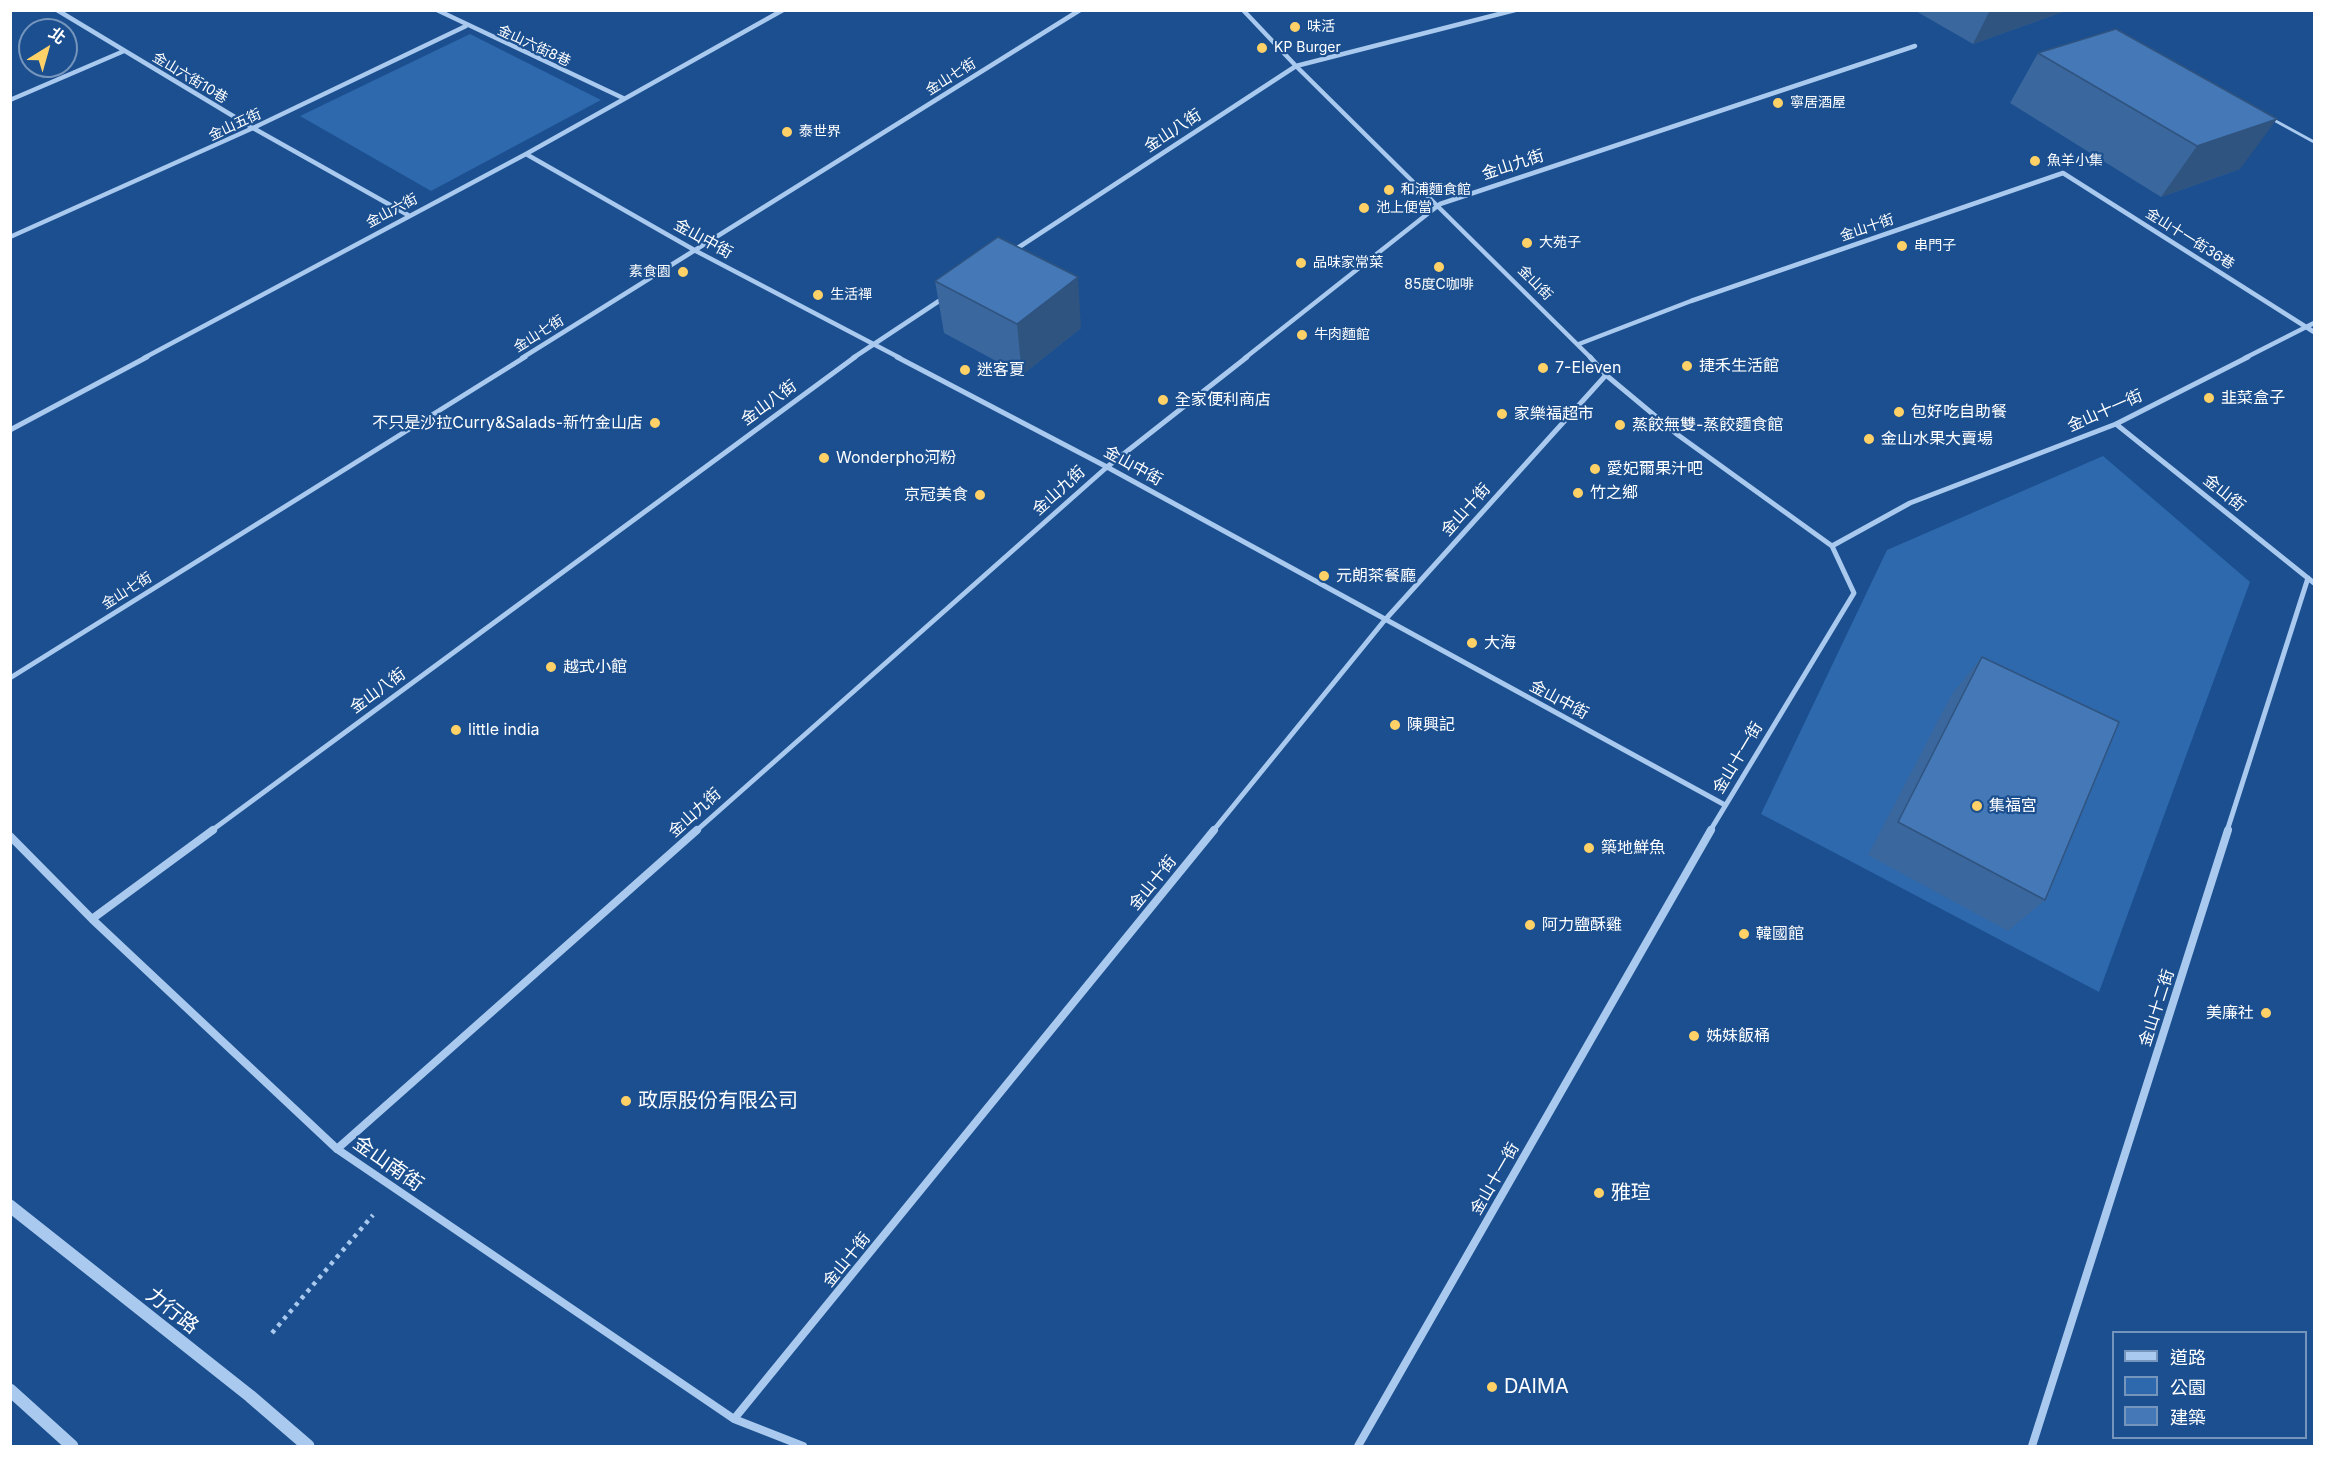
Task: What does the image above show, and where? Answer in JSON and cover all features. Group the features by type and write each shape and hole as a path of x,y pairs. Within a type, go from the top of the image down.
{"street":[{"name":"金山六街10巷","path":"57,10 253,128 408,215"},
{"name":"金山六街8巷","path":"436,10 623,98"},
{"name":"金山六街","path":"10,430 408,215 526,154 783,10"},
{"name":"金山七街","path":"10,678 1080,10"},
{"name":"金山街","path":"1243,10 1296,66 1440,204 1579,344 1606,375 1678,435 1832,546"},
{"name":"金山八街","path":"1009,254 1296,66 1515,10"},
{"name":"金山五街","path":"10,237 253,128 466,26"},
{"name":"金山九街","path":"337,1149 1107,467 1440,204 1915,46"},
{"path":"10,100 124,51"},
{"name":"金山中街","path":"526,154 696,251 1107,467 1384,621 1725,805"},
{"name":"金山十一街36巷","path":"2063,173 2314,332"},
{"name":"金山十街","path":"1579,344 1691,301 2063,173"},
{"name":"金山八街","path":"92,919 871,345 950,293"},
{"name":"金山十一街","path":"1358,1446 1725,805 1854,593 1832,546 1910,502 2116,424 2314,322"},
{"name":"金山十街","path":"735,1419 1384,621 1606,375"},
{"name":"金山街","path":"2116,424 2312,580"},
{"name":"金山十二街","path":"2032,1446 2312,580"},
{"name":"金山南街","path":"10,836 92,919 337,1149 735,1419 802,1446"},
{"name":"力行路","path":"10,1206 250,1396 309,1446"},
{"path":"10,1390 72,1446"}],"lane":[{"path":"2265,115 2314,142"}],"path":[{"path":"272,1333 395,1189"}],"green space":[{"path":"470,34 601,100 431,191 300,116"},
{"path":"2103,456 2250,582 2099,992 1761,814 1887,550"}],"building":[{"path":"2116,29 2277,119 2197,146 2038,53"},
{"path":"998,237 1078,277 1017,324 935,281"},
{"name":"集福宮","path":"1982,657 2119,722 2045,900 1898,822"}],"place":[{"name":"味活","path":"1295,27"},
{"name":"KP Burger","path":"1262,48"},
{"name":"寧居酒屋","path":"1778,103"},
{"name":"泰世界","path":"787,132"},
{"name":"魚羊小集","path":"2035,161"},
{"name":"和浦麵食館","path":"1389,190"},
{"name":"池上便當","path":"1364,208"},
{"name":"大苑子","path":"1527,243"},
{"name":"串門子","path":"1902,246"},
{"name":"品味家常菜","path":"1301,263"},
{"name":"85度C咖啡","path":"1439,267"},
{"name":"素食園","path":"683,272"},
{"name":"生活禪","path":"818,295"},
{"name":"牛肉麵館","path":"1302,335"},
{"name":"捷禾生活館","path":"1687,366"},
{"name":"7-Eleven","path":"1543,368"},
{"name":"迷客夏","path":"965,370"},
{"name":"韭菜盒子","path":"2209,398"},
{"name":"全家便利商店","path":"1163,400"},
{"name":"包好吃自助餐","path":"1899,412"},
{"name":"家樂福超市","path":"1502,414"},
{"name":"不只是沙拉Curry&Salads-新竹金山店","path":"655,423"},
{"name":"蒸餃無雙-蒸餃麵食館","path":"1620,425"},
{"name":"金山水果大賣場","path":"1869,439"},
{"name":"Wonderpho河粉","path":"824,458"},
{"name":"愛妃爾果汁吧","path":"1595,469"},
{"name":"竹之鄉","path":"1578,493"},
{"name":"京冠美食","path":"980,495"},
{"name":"元朗茶餐廳","path":"1324,576"},
{"name":"大海","path":"1472,643"},
{"name":"越式小館","path":"551,667"},
{"name":"陳興記","path":"1395,725"},
{"name":"little india","path":"456,730"},
{"name":"集福宮","path":"1977,806"},
{"name":"築地鮮魚","path":"1589,848"},
{"name":"阿力鹽酥雞","path":"1530,925"},
{"name":"韓國館","path":"1744,934"},
{"name":"美廉社","path":"2266,1013"},
{"name":"姊妹飯桶","path":"1694,1036"},
{"name":"政原股份有限公司","path":"626,1101"},
{"name":"雅瑄","path":"1599,1193"},
{"name":"DAIMA","path":"1492,1387"}]}
